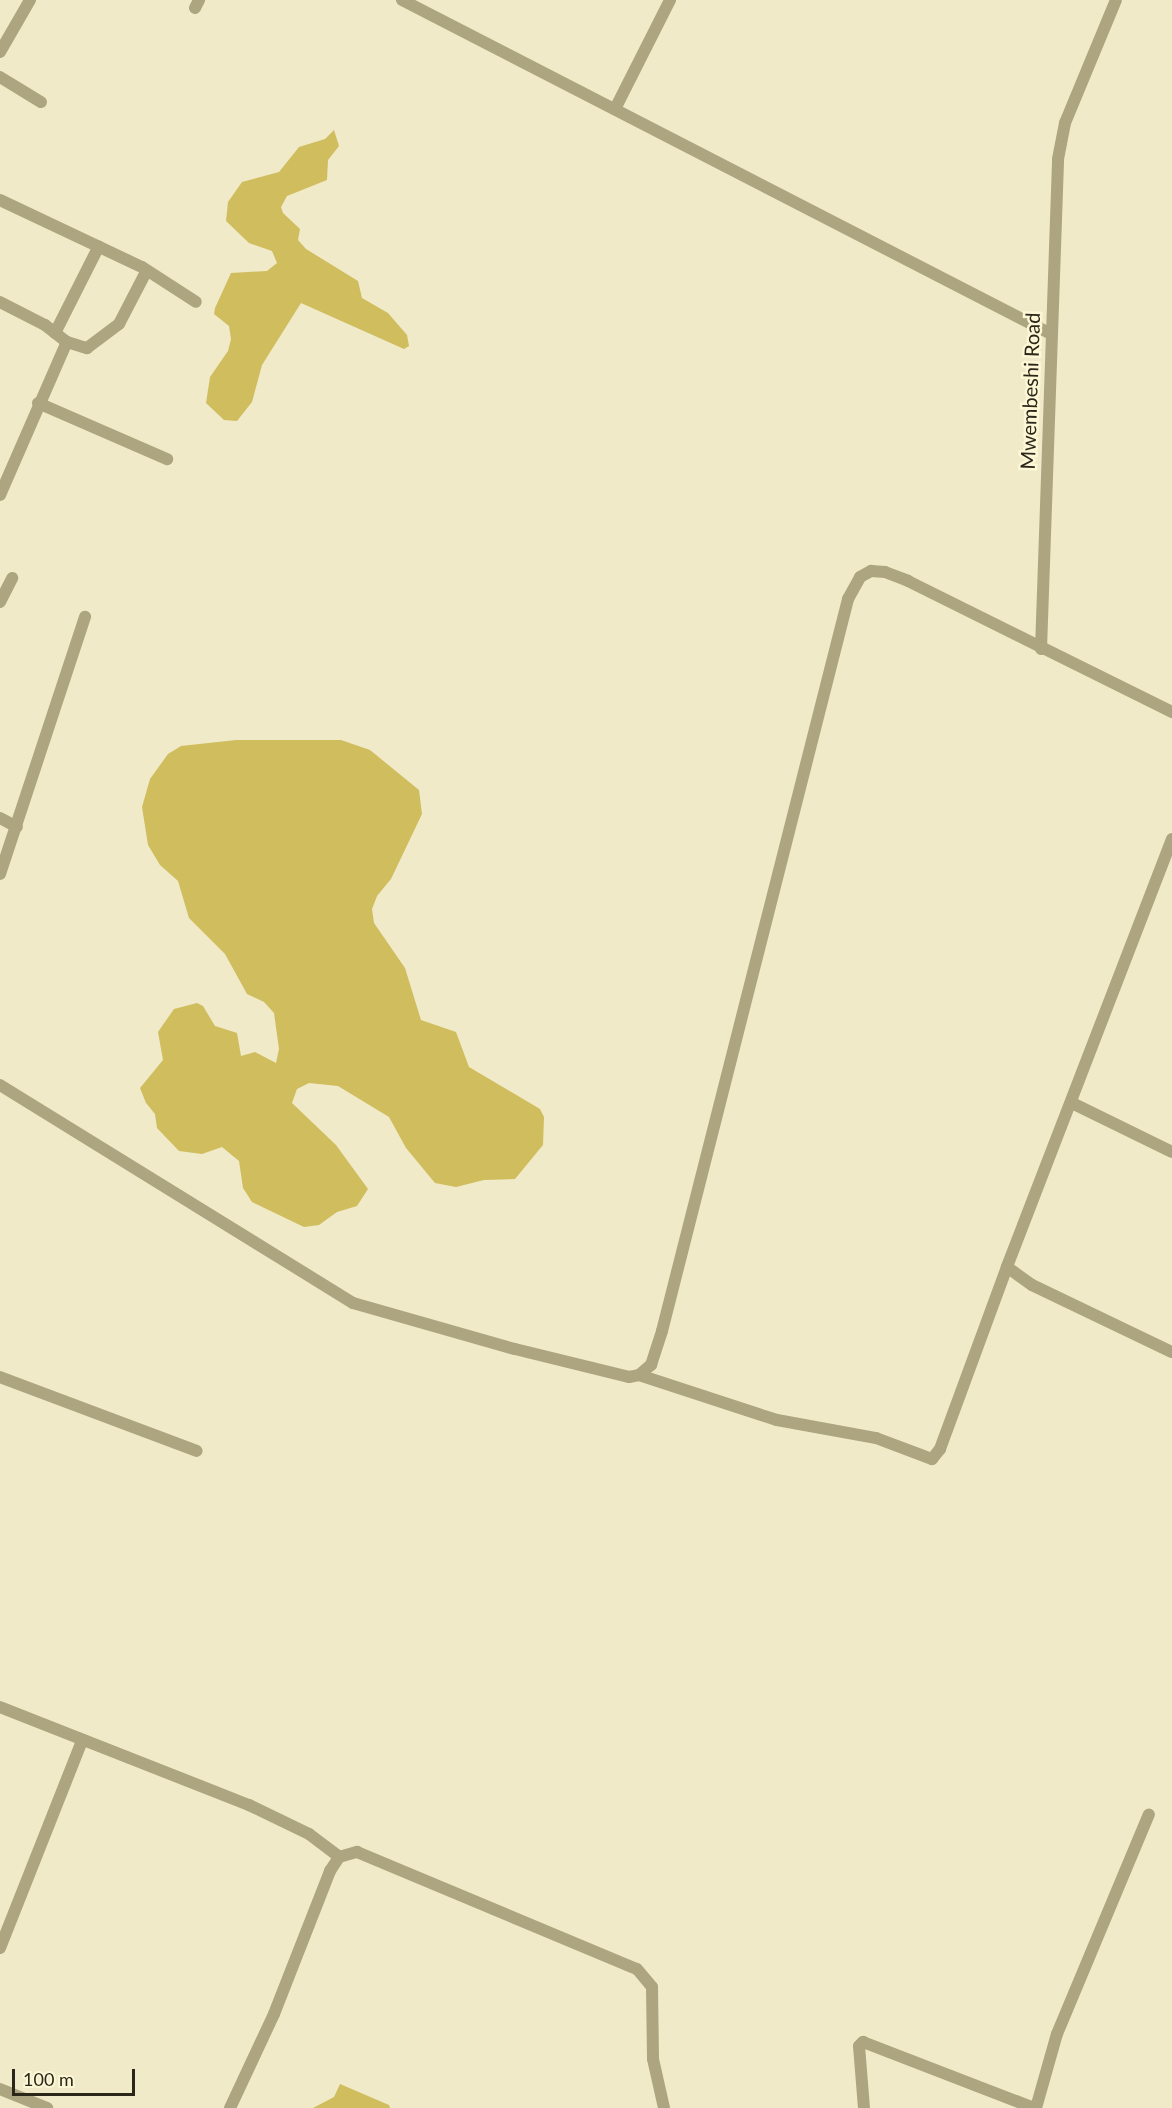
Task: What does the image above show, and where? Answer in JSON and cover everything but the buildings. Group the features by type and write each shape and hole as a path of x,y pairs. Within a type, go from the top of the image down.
{"street":[{"path":"0,52 30,0"},
{"path":"402,0 1051,333"},
{"path":"615,109 670,0"},
{"name":"Mwembeshi Road","path":"1041,649 1051,333 1060,142 1116,0"},
{"path":"1,82 41,102"},
{"path":"0,200 99,246 196,302"},
{"path":"55,333 99,246"},
{"path":"0,302 67,342 87,348 113,331 127,311 146,272"},
{"path":"0,495 67,342"},
{"path":"38,404 167,459"},
{"path":"0,1085 353,1303 629,1377 639,1375 651,1365 662,1331 854,585 871,572 885,572 1172,712"},
{"path":"0,602 12,578"},
{"path":"0,874 85,617"},
{"path":"0,818 17,827"},
{"path":"639,1375 777,1420 876,1438 932,1459 940,1449 1007,1267 1172,840"},
{"path":"1072,1103 1172,1152"},
{"path":"1007,1267 1032,1285 1172,1352"},
{"path":"0,1377 197,1451"},
{"path":"0,1707 249,1805 309,1834 339,1857"},
{"path":"0,1948 82,1741"},
{"path":"864,2108 860,2063 863,2042 1035,2108 1057,2034 1149,1814"},
{"path":"339,1857 357,1852 374,1856 637,1969 652,1987 653,2059 664,2108"},
{"path":"230,2108 274,2014 339,1857"},
{"path":"0,2089 47,2108"}],"shaded area":[{"path":"334,130 339,146 328,160 327,180 287,196 281,207 283,213 300,229 298,240 306,249 358,281 362,298 388,313 407,335 409,346 404,349 301,303 262,365 252,402 237,421 224,420 206,403 210,377 228,351 231,339 229,326 214,314 215,308 231,273 267,271 277,263 272,251 249,243 226,221 228,202 242,182 279,172 299,147 325,139"},
{"path":"236,740 341,740 370,750 419,790 422,814 391,879 377,896 372,909 374,923 405,968 421,1020 456,1032 469,1067 540,1109 544,1117 543,1145 515,1179 484,1180 456,1187 435,1183 406,1148 389,1117 338,1086 309,1083 297,1089 292,1103 336,1145 368,1189 357,1206 337,1212 319,1225 304,1227 252,1202 243,1188 239,1161 222,1147 202,1154 179,1151 157,1128 155,1114 146,1103 140,1088 163,1060 158,1032 174,1009 197,1003 203,1006 215,1026 237,1033 241,1056 255,1052 276,1063 279,1049 274,1013 264,1002 247,994 225,954 189,918 178,881 160,865 148,845 142,807 150,779 168,754 181,746"},
{"path":"340,2084 389,2105 390,2108 313,2108 334,2097"}]}
